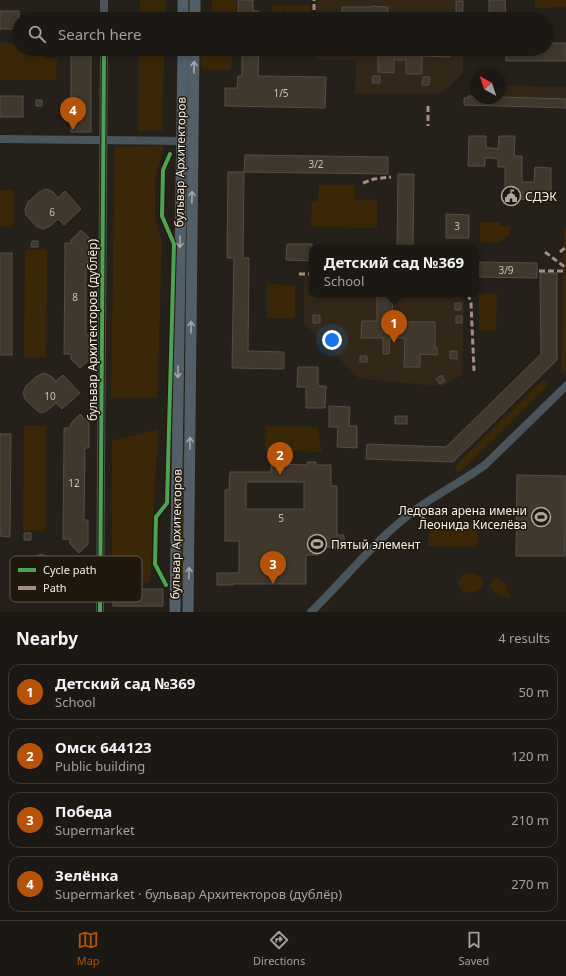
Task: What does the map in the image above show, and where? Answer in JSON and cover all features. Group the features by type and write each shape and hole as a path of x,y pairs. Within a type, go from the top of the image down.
{"main road":[{"path":"183,12 184,0"},
{"path":"195,0 195,12"},
{"name":"бульвар Архитекторов","path":"175,612 183,56"},
{"name":"бульвар Архитекторов","path":"188,612 194,56"}],"street":[{"path":"104,0 104,12"},
{"name":"бульвар Архитекторов (дублёр)","path":"100,556 104,56"},
{"path":"0,139 193,142"},
{"path":"311,612 388,533 406,517 429,500 473,474 485,465 566,386"},
{"name":"бульвар Архитекторов (дублёр)","path":"100,602 100,612"}],"shaded area":[{"path":"140,0 165,0 165,12 140,12"},
{"path":"212,0 236,0 236,12 213,12"},
{"path":"316,0 464,0 464,12 316,12"},
{"path":"535,0 566,0 566,7 535,8"},
{"path":"272,5 284,5 284,12 272,12"},
{"path":"285,5 310,5 310,12 285,12"},
{"path":"0,43 12,43 12,56 44,56 44,58 57,58 56,80 0,80"},
{"path":"139,56 164,56 163,130 138,131"},
{"path":"203,56 232,56 231,69 203,69 200,59"},
{"path":"316,56 463,56 463,73 442,93 355,94 356,60 316,60"},
{"path":"506,85 566,87 566,108 472,105 506,104"},
{"path":"164,146 155,179 155,219 162,243 157,398 111,397 115,147"},
{"path":"319,185 355,185 355,203 356,199 377,200 377,228 311,227 312,202 318,202"},
{"path":"0,190 13,190 13,227 0,227"},
{"path":"480,222 500,222 500,226 510,226 510,234 498,243 480,242"},
{"path":"564,227 566,227 566,369 561,374"},
{"path":"25,250 47,250 46,357 24,357"},
{"path":"304,276 309,276 309,297 461,297 464,301 462,375 442,386 360,379 304,323"},
{"path":"267,284 295,285 295,318 267,318"},
{"path":"479,293 497,294 496,331 479,330"},
{"path":"543,380 548,383 547,387 461,471 456,471 456,465"},
{"path":"24,426 46,426 45,531 23,531"},
{"path":"266,426 317,427 322,452 265,450"},
{"path":"158,429 150,583 142,583 142,556 112,556 112,441"},
{"path":"182,436 185,438 184,591 181,595 180,591"},
{"path":"429,522 477,523 477,547 428,546"},
{"path":"469,573 477,574 483,579 482,587 474,592 464,593 459,586 459,581 462,575"},
{"path":"497,577 505,583 512,598 496,594 494,592 490,585 493,578"}],"building":[{"path":"238,0 253,0 253,11 259,11 259,12 238,12"},
{"path":"489,0 505,0 506,12 489,12"},
{"path":"456,1 463,1 462,12 456,12"},
{"path":"342,7 388,7 388,12 342,12"},
{"path":"0,11 19,11 12,12 12,29 0,29"},
{"path":"554,43 566,43 566,61 506,61 506,56 554,56"},
{"path":"71,56 91,56 91,132 71,132"},
{"path":"242,56 259,56 258,76 326,77 325,108 225,106 225,88 237,88 238,76 242,76"},
{"path":"378,56 422,56 422,74 406,74 406,60 394,60 394,73 378,72"},
{"path":"422,56 450,56 450,57"},
{"path":"373,76 380,76 380,83 372,83"},
{"path":"423,77 430,77 429,85 422,85"},
{"path":"0,96 23,96 23,117 0,117"},
{"path":"468,96 470,96 470,104 506,104 506,97 566,99 566,108 464,105 464,98 468,98"},
{"path":"36,100 42,100 42,106 36,106"},
{"path":"469,136 486,136 486,148 498,149 499,136 515,136 514,156 522,156 522,182 534,182 535,167 551,168 551,200 505,199 505,167 498,167 498,159 492,158 485,158 485,166 468,166"},
{"path":"245,155 388,157 388,174 244,172"},
{"path":"228,172 244,172 243,258 249,258 248,351 284,352 284,369 232,368 234,258 227,258"},
{"path":"398,174 414,174 413,245 397,245"},
{"path":"46,189 53,192 58,198 65,191 81,209 64,225 58,219 50,226 43,229 36,226 26,215 25,209 28,202 39,192"},
{"path":"446,214 469,215 469,238 446,238"},
{"path":"81,230 90,239 90,263 86,263 86,335 90,335 90,359 80,368 71,359 71,354 64,354 65,243 72,243 70,241"},
{"path":"32,241 38,241 38,247 31,247"},
{"path":"287,244 312,244 309,245 309,261 286,260"},
{"path":"0,253 12,253 12,355 0,355"},
{"path":"479,262 537,263 537,278 479,277"},
{"path":"540,273 557,273 557,360 453,462 366,459 367,444 446,447 541,354"},
{"path":"377,297 393,297 392,322 435,322 435,348 437,348 437,355 420,354 420,367 404,367 405,338 390,338 389,354 383,354 383,338 361,338 362,321 377,321"},
{"path":"455,303 461,303 461,310 455,310"},
{"path":"313,315 320,315 320,323 313,323"},
{"path":"456,316 462,316 462,323 456,323"},
{"path":"450,351 457,351 457,359 450,358"},
{"path":"360,356 367,356 367,362 360,362"},
{"path":"298,367 318,367 318,386 326,386 325,408 306,408 306,387 297,387"},
{"path":"44,373 51,376 56,381 63,375 80,393 62,409 56,403 48,410 41,413 25,399 23,393 26,386 37,376"},
{"path":"442,375 445,381 440,384 436,379"},
{"path":"329,406 350,407 349,426 357,426 357,448 337,447 338,427 329,427"},
{"path":"80,414 89,423 89,448 85,448 84,520 88,520 88,544 79,553 70,544 70,539 63,539 64,428 70,428 71,423"},
{"path":"395,416 407,416 407,424 395,424"},
{"path":"0,434 11,434 10,537 0,536"},
{"path":"307,462 316,462 316,465 331,465 331,486 337,486 337,535 344,535 344,544 338,551 334,547 318,547 318,555 306,555 306,584 217,585 217,573 239,573 239,541 225,541 225,490 229,490 230,472 271,472 271,464 307,465","holes":["246,482 304,482 304,509 246,509"]},
{"name":"Ледовая арена имени Леонида Киселёва","path":"517,475 566,476 565,556 516,556"},
{"path":"24,533 31,533 31,540 24,540"},
{"path":"142,589 163,589 163,606 113,606 113,602 142,602"}],"marked path":[{"path":"314,0 314,12"},
{"path":"428,106 428,126"},
{"path":"363,183 374,179 391,177"},
{"path":"560,252 566,247"},
{"path":"545,252 566,268"},
{"path":"539,271 566,271"},
{"path":"299,274 309,274"},
{"path":"469,297 471,303 474,371"},
{"path":"421,517 427,521"}],"cycle path":[{"path":"100,556 104,56"},
{"path":"166,585 155,564 156,517 167,503 174,244 162,216 163,170 170,154"},
{"path":"100,602 100,612"}],"place":[{"name":"Зелёнка","path":"73,130"},
{"name":"СДЭК","path":"511,196"},
{"name":"Детский сад №369","path":"394,343"},
{"name":"Омск 644123","path":"280,475"},
{"name":"Ледовая арена имени Леонида Киселёва","path":"541,517"},
{"name":"Пятый элемент","path":"317,544"},
{"name":"Победа","path":"273,584"}]}
